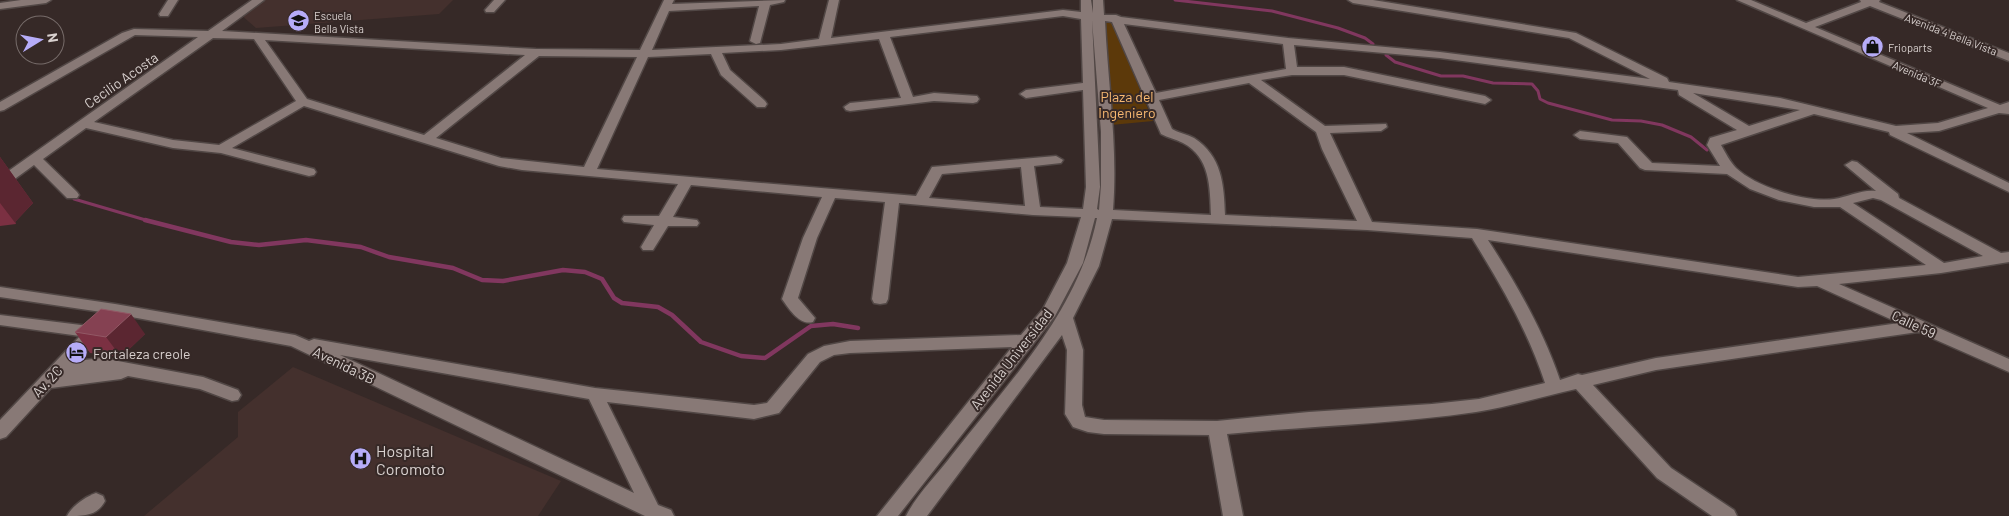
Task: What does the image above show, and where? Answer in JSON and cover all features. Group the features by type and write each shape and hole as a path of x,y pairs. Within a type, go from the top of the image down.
{"street":[{"path":"0,6 46,0"},
{"path":"164,14 173,0"},
{"name":"Cecilio Acosta","path":"0,183 259,0"},
{"path":"490,10 500,0"},
{"path":"589,172 668,4 765,3 780,0"},
{"path":"824,42 834,0"},
{"name":"Avenida Universidad","path":"887,516 1049,312 1075,263 1089,213 1093,187 1089,86 1091,10 1098,0"},
{"path":"1353,0 1439,12 1572,35 1675,87 1748,131"},
{"path":"1439,12 1443,0"},
{"name":"Avenida 3F","path":"1742,0 2007,109"},
{"path":"1805,27 1872,0"},
{"name":"Avenida 4 Bella Vista","path":"1872,0 2009,50"},
{"name":"Avenida 4 Bella Vista","path":"1872,0 2009,57"},
{"path":"756,41 765,3"},
{"path":"0,107 126,34 141,32 257,36 536,52 644,54 716,52 824,42 1091,10 1116,18 1288,41 1440,55 1780,102 1896,130 1939,127 2007,109"},
{"name":"Avenida Universidad","path":"916,516 1014,390 1066,319 1090,272 1106,213 1108,151 1091,10"},
{"path":"1116,18 1166,131 1193,144 1212,166 1217,176 1218,219"},
{"path":"882,34 908,101"},
{"path":"257,36 303,102 499,162 687,181 1033,211 1367,226 1477,234 1798,282 1941,268 2004,257"},
{"path":"1288,41 1292,71"},
{"path":"426,140 536,52"},
{"path":"716,52 725,72 761,104"},
{"path":"1151,98 1292,71 1344,71 1486,100"},
{"path":"1250,78 1322,130 1329,149 1367,226"},
{"path":"1026,94 1089,86"},
{"path":"850,107 941,97 973,99"},
{"path":"221,148 303,102"},
{"path":"1815,109 1713,142 1730,170 1737,176 1760,188 1790,198 1818,203 1843,203 1941,268"},
{"path":"84,124 172,144 221,148 309,172"},
{"path":"1322,130 1381,127"},
{"path":"1885,127 2009,188"},
{"path":"1580,135 1622,140 1645,165 1650,167 1730,170"},
{"path":"36,158 72,195"},
{"path":"921,200 937,170 1056,160"},
{"path":"1027,163 1033,211"},
{"path":"1852,165 1901,205"},
{"path":"648,247 687,181"},
{"path":"807,318 790,299 810,238 831,192"},
{"path":"1843,203 1843,201 1873,194 1886,197 2004,257"},
{"path":"880,299 893,198"},
{"path":"629,219 692,223"},
{"path":"1477,234 1531,324 1544,354 1554,386"},
{"name":"Calle 59","path":"1819,281 2009,366"},
{"name":"Avenida 3B","path":"0,292 115,309 295,341 658,513"},
{"name":"Av. 2C","path":"0,432 115,309"},
{"path":"1066,319 1075,350 1073,405 1074,414 1079,422 1104,427 1217,428 1309,418 1432,411 1479,405 1578,380 1656,364 1919,326"},
{"path":"4,325 93,332"},
{"path":"295,341 595,394 754,412 773,408 814,358 830,350 850,346 948,342 1026,342"},
{"path":"53,375 132,371 204,383 232,395"},
{"path":"1578,380 1664,473 1726,516"},
{"path":"595,394 658,513"},
{"path":"1217,428 1232,516"},
{"path":"77,516 96,501"}],"shaded area":[{"name":"Escuela Bella Vista","path":"259,0 453,0 439,14 256,28 240,14"},
{"name":"Hospital Coromoto","path":"293,367 561,481 538,516 144,516 238,437 238,412"}],"green space":[{"name":"Plaza del Ingeniero","path":"1104,22 1112,22 1153,121 1111,125"}],"building":[{"path":"101,309 131,314 106,337 75,332"}],"waterway":[{"path":"1175,0 1272,11 1338,28 1365,38 1373,44"},
{"path":"1386,55 1395,62 1441,76 1463,76 1493,83 1532,84 1538,91 1540,99 1548,103 1612,120 1641,121 1662,125 1691,137 1707,150"},
{"path":"74,199 149,221"},
{"path":"145,220 231,242 259,245 306,240 361,247 389,257 453,268 482,280 503,281 563,270 585,272 602,279 614,298 622,303 658,307 672,315 701,342 741,356 765,358 811,326 833,324 858,328"}],"place":[{"name":"Escuela Bella Vista","path":"298,21"},
{"name":"Frioparts","path":"1872,47"},
{"name":"Fortaleza creole","path":"77,353"},
{"name":"Hospital Coromoto","path":"360,459"}]}
